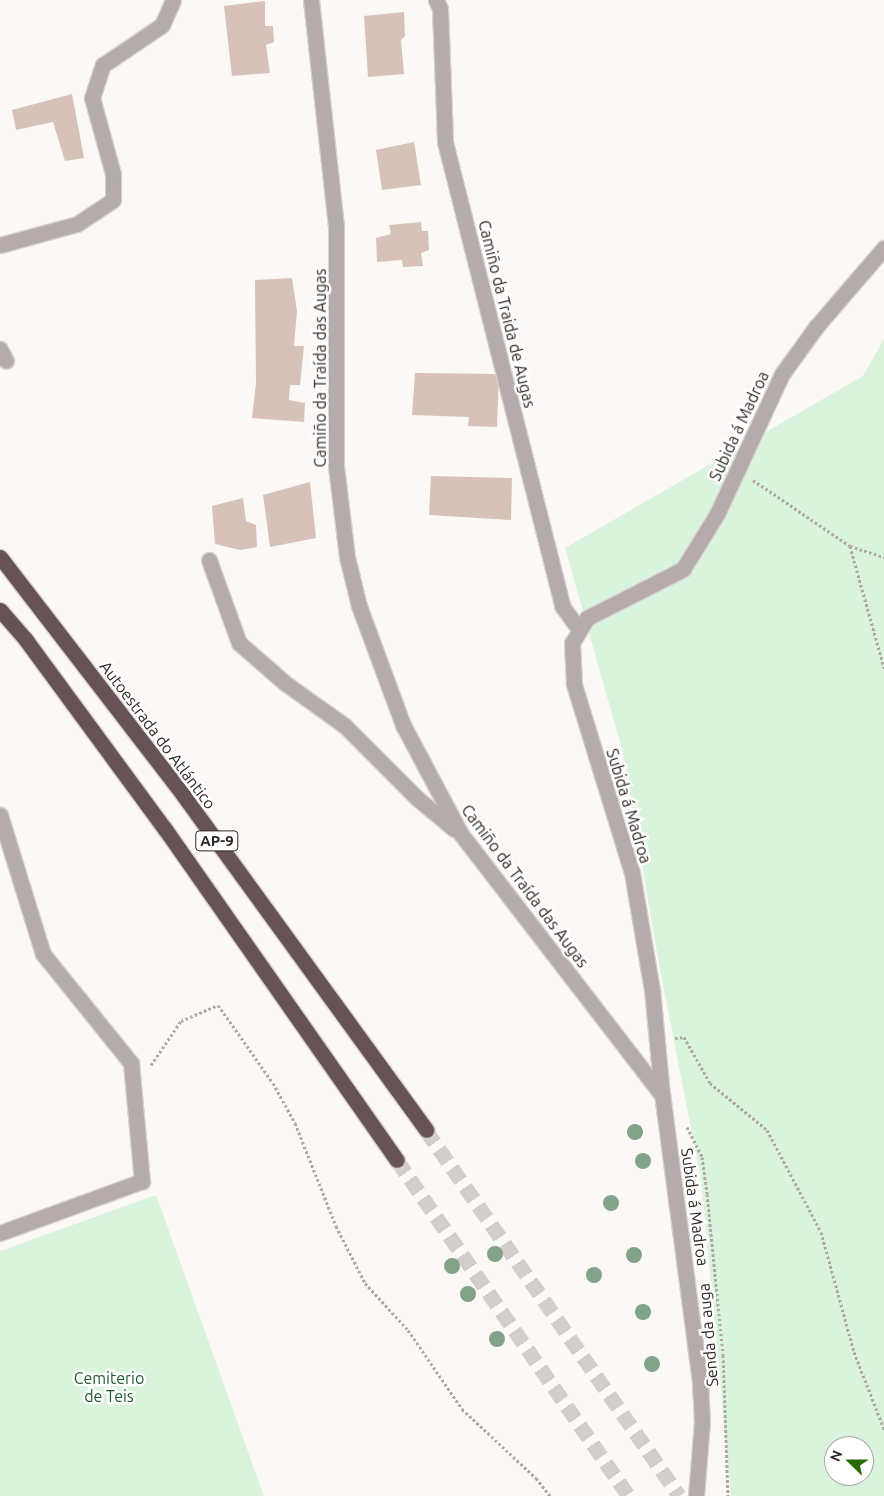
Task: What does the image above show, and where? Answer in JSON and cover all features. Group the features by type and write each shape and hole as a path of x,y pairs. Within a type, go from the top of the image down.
{"highway":[{"name":"Autoestrada do Atlántico","path":"0,557 183,795 426,1130"},
{"name":"AP-9","path":"0,610 26,640 165,829 397,1160"}],"street":[{"path":"0,245 77,224 113,200 113,174 92,98 103,65 162,25 173,0"},
{"name":"Camiño da Traída das Augas","path":"311,0 336,228 336,466 352,581 403,725 461,834 662,1095"},
{"name":"Camiño da Traida de Augas","path":"436,0 440,9 445,142 562,606 578,628"},
{"name":"Subida á Madroa","path":"696,1496 702,1422 700,1382 662,1095 652,990 632,874 574,684 572,643 578,628 600,609 683,569 698,550 782,374 816,327 884,248"},
{"path":"210,560 239,643 285,682 346,726 418,799 461,834"},
{"path":"0,1233 142,1181 131,1063 43,954 1,823"}],"path":[{"path":"738,469 850,546 884,557"},
{"path":"850,546 884,668"},
{"path":"134,1091 180,1021 218,1005 273,1084 295,1123 336,1226 365,1283 408,1330 462,1409 536,1478 550,1496"},
{"path":"684,1037 710,1083 767,1130 821,1232 854,1352 884,1429"},
{"name":"Senda da auga","path":"684,1122 702,1157 707,1194 723,1355 728,1496"}],"green space":[{"path":"884,339 884,1496 731,1496 701,1180 659,964 623,753 565,548 863,376"},
{"name":"Cemiterio de Teis","path":"156,1195 264,1496 0,1496 0,1251"}],"building":[{"path":"265,1 265,26 273,26 274,42 266,45 270,73 232,76 224,6"},
{"path":"404,12 405,36 401,40 404,74 368,77 364,16"},
{"path":"72,94 84,158 65,161 53,122 16,130 12,110"},
{"path":"414,142 421,185 382,190 376,150"},
{"path":"421,222 422,231 428,231 429,250 421,253 423,266 403,267 402,260 377,262 376,238 391,234 389,225"},
{"path":"292,278 297,311 294,346 304,346 300,385 290,385 289,400 305,403 304,422 252,418 256,383 255,280"},
{"path":"415,373 499,374 497,427 468,426 469,417 412,415"},
{"path":"431,476 512,478 511,520 429,515"},
{"path":"310,482 316,538 270,547 263,495"},
{"path":"243,498 246,521 256,525 257,547 240,550 215,544 212,506"}],"tunnel":[{"path":"426,1130 679,1496"},
{"path":"397,1160 629,1496"}]}
